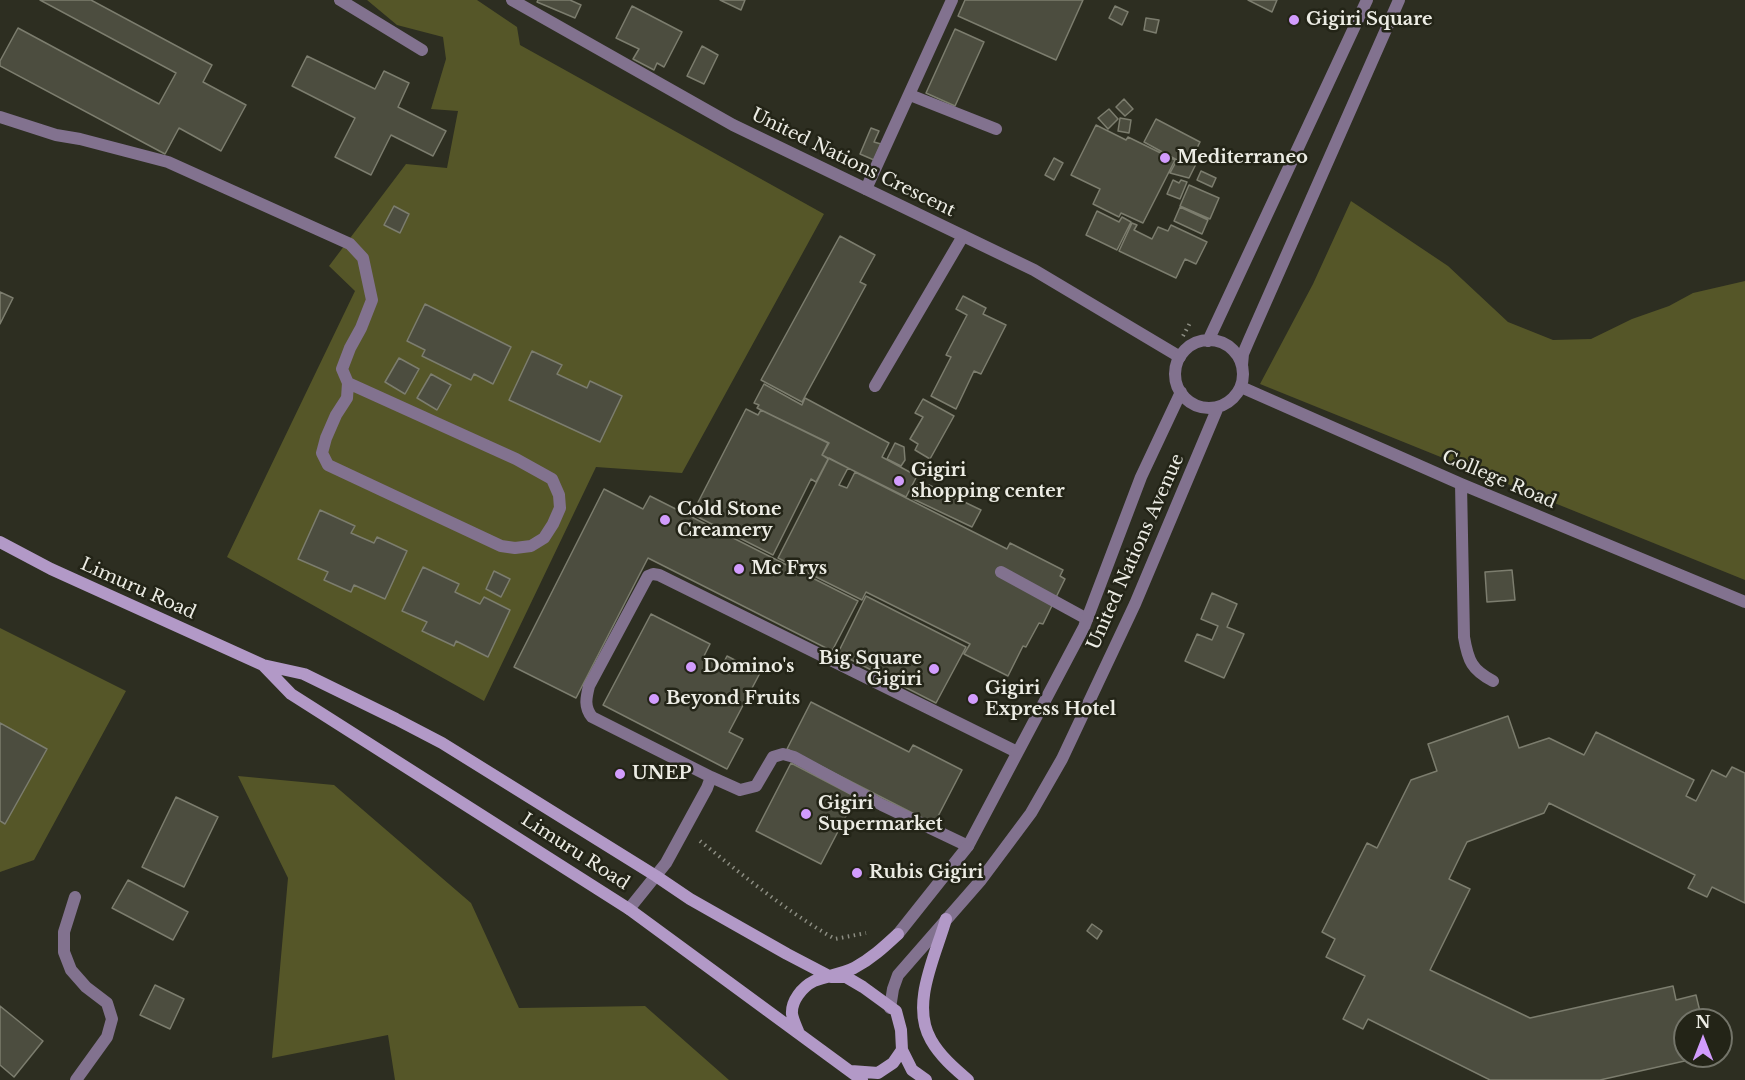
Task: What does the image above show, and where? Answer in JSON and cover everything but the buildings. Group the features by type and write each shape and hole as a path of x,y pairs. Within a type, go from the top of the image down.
{"main road":[{"name":"Limuru Road","path":"0,542 51,569 263,665 304,674 442,742 690,899 831,977"},
{"name":"Limuru Road","path":"263,665 291,694 629,909 862,1080"},
{"path":"946,919 927,975 923,1016 930,1039 950,1064 968,1080"},
{"path":"799,1033 792,1016 793,1006 799,994 813,982 857,966 881,951 898,934"},
{"path":"831,977 846,977 896,1011 901,1030 902,1050 912,1070 926,1080"},
{"path":"850,1071 878,1073 893,1063 902,1050"}],"street":[{"path":"340,0 422,50"},
{"name":"United Nations Crescent","path":"512,0 733,125 1034,270 1177,356"},
{"path":"866,189 952,0"},
{"path":"1208,341 1367,0"},
{"path":"1242,365 1233,350 1224,344 1212,340 1201,341 1177,356 1175,376 1181,392 1194,405 1206,408 1218,407 1237,394 1243,372 1242,354 1399,0"},
{"path":"910,95 996,129"},
{"path":"0,117 56,135 168,162 350,244 363,258 372,300 342,369 348,382 346,398 326,438 322,453 328,465 501,546 515,548 531,546 544,538 560,508 559,495 552,479 516,459 348,382"},
{"path":"875,386 963,236"},
{"name":"College Road","path":"1240,387 1461,484 1745,602"},
{"name":"United Nations Avenue","path":"898,934 968,846 1087,619 1140,477 1181,392"},
{"name":"United Nations Avenue","path":"890,1008 898,975 981,880 1031,813 1062,759 1136,604 1218,407"},
{"path":"1461,484 1464,637 1467,653 1478,673 1493,681"},
{"path":"1001,572 1087,619"},
{"path":"968,846 882,805 794,757 783,754 773,756 756,786 740,790 592,717 587,711 586,701 589,686 645,580 653,574 1017,752"},
{"path":"629,909 666,863 711,777"},
{"path":"75,897 64,932 64,952 71,970 86,987 107,1003 112,1019 107,1037 76,1080"}],"path":[{"path":"1177,356 1195,312"},
{"path":"685,829 767,895 836,939 870,932"}],"shaded area":[{"path":"367,0 477,0 517,27 520,45 824,214 682,473 596,467 484,701 227,557 355,291 329,266 406,164 447,168 458,111 431,109 446,59 443,37 397,25"},
{"path":"1351,201 1448,266 1508,322 1553,340 1591,339 1632,319 1669,306 1693,293 1745,281 1745,580 1260,384 1313,284"},
{"path":"0,628 126,691 34,860 0,872"},
{"path":"238,776 334,785 471,903 519,1008 645,1006 729,1080 395,1080 388,1035 272,1058 288,878"}],"place":[{"name":"Gigiri Square","path":"1294,20"},
{"name":"Mediterraneo","path":"1165,158"},
{"name":"Gigiri shopping center","path":"899,481"},
{"name":"Cold Stone Creamery","path":"665,520"},
{"name":"Mc Frys","path":"739,569"},
{"name":"Domino's","path":"691,667"},
{"name":"Big Square Gigiri","path":"934,669"},
{"name":"Beyond Fruits","path":"654,699"},
{"name":"Gigiri Express Hotel","path":"973,699"},
{"name":"UNEP","path":"620,774"},
{"name":"Gigiri Supermarket","path":"806,814"},
{"name":"Rubis Gigiri","path":"857,873"}]}
